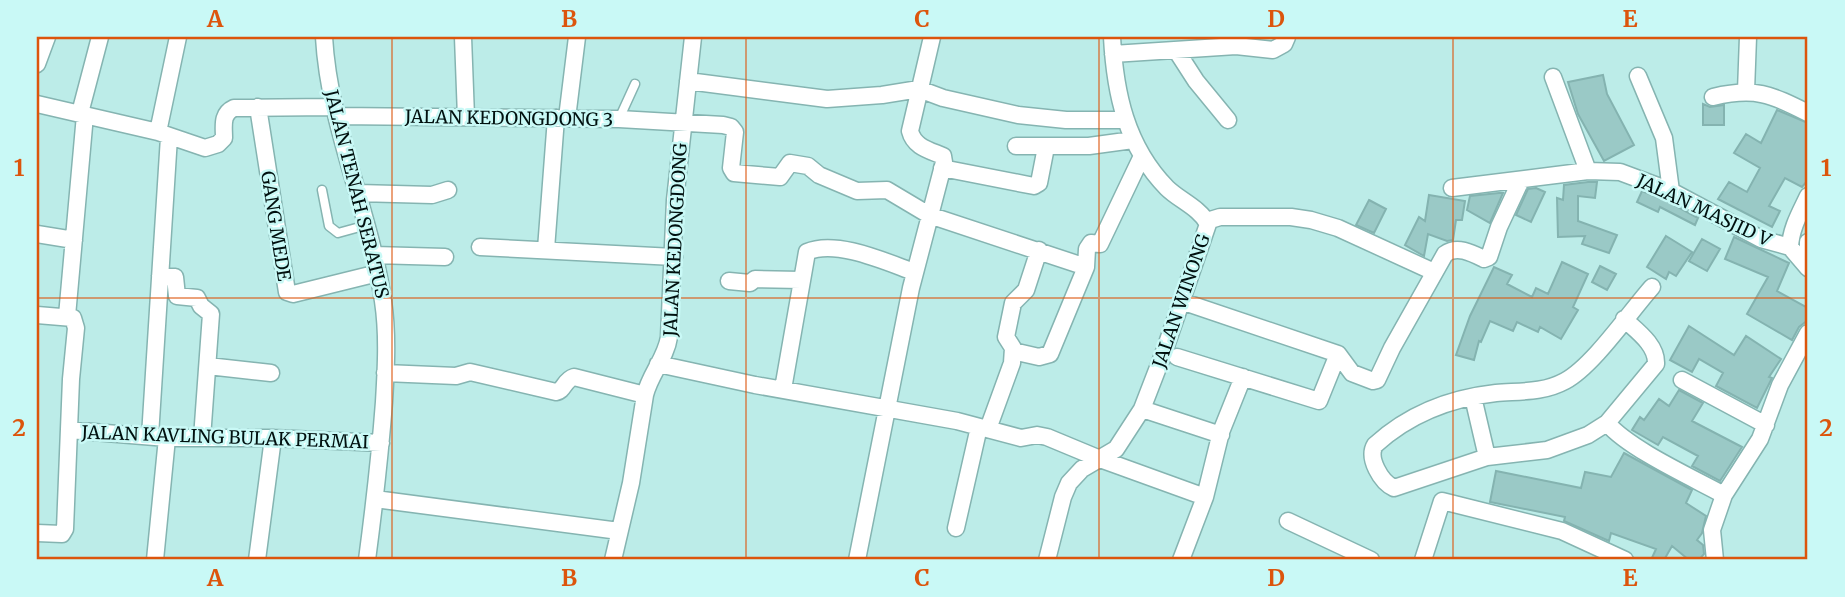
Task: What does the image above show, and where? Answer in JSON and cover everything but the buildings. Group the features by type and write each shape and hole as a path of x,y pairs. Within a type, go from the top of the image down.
{"street":[{"path":"37,64 47,37"},
{"path":"67,316 83,114 100,37"},
{"path":"155,560 163,135 178,37"},
{"name":"JALAN TENAH SERATUS","path":"324,37 335,111 374,255 386,331 381,443 368,560"},
{"path":"463,37 466,117"},
{"path":"546,249 562,118 576,37"},
{"name":"JALAN KEDONGDONG","path":"613,560 631,483 648,382 668,347 675,200 693,37"},
{"path":"857,560 914,272 942,168 943,156 924,148 911,137 909,131 932,37"},
{"name":"JALAN WINONG","path":"1047,560 1069,483 1082,469 1116,449 1142,409 1208,227 1207,221 1173,195 1156,177 1133,140 1125,120 1112,37"},
{"path":"1113,54 1238,42 1273,50 1280,48 1287,37"},
{"path":"1745,91 1748,37"},
{"path":"1176,50 1228,120"},
{"path":"1638,76 1664,138 1671,191"},
{"path":"1553,77 1588,171"},
{"path":"688,80 827,99 882,96 919,89 943,98 1018,115 1066,120 1125,120"},
{"path":"1713,97 1745,91 1776,98 1808,113"},
{"path":"37,104 163,135"},
{"name":"JALAN KEDONGDONG 3","path":"163,135 205,148 211,147 224,138 224,116 227,111 258,107 723,125 734,129 731,168 734,173 780,177 789,163 804,166 818,175 857,191 887,190 929,215"},
{"name":"GANG MEDE","path":"258,107 287,292 293,294 378,273"},
{"path":"1016,146 1088,146 1133,140"},
{"path":"942,168 1035,186 1039,183 1046,147"},
{"path":"1013,351 1039,357 1050,354 1086,267 1087,249 1092,242 1099,244 1142,156"},
{"name":"JALAN MASJID V","path":"1452,188 1588,171 1620,172 1671,191 1761,239 1790,247"},
{"path":"1181,301 1338,354 1352,373 1373,381 1379,378 1392,348 1445,254 1451,250 1465,251 1488,259 1499,227 1521,180"},
{"path":"359,193 432,195 448,190"},
{"path":"1808,196 1792,232 1790,247 1808,268"},
{"path":"929,215 1086,267"},
{"path":"1207,221 1220,217 1291,217 1311,220 1338,228 1434,272"},
{"path":"37,234 74,240"},
{"path":"1808,242 1808,247"},
{"path":"480,247 674,257"},
{"path":"783,389 807,252 823,248 873,257 914,272"},
{"path":"956,528 983,428 1009,375 1013,351 1006,337 1013,303 1026,290 1039,250"},
{"path":"374,255 445,257"},
{"path":"160,276 175,277 177,296 198,299 201,306 211,314 202,438"},
{"path":"729,281 750,283 754,279 801,280"},
{"path":"1624,319 1651,346 1656,364 1607,423 1588,435 1555,448 1487,457 1394,488 1386,482 1371,459 1375,445 1400,423 1421,412 1473,397 1534,391 1563,382 1586,365 1624,319 1652,287"},
{"path":"37,314 73,318 76,328 71,380 65,529 62,534 37,533"},
{"path":"1715,560 1712,530 1724,495 1760,439 1780,385 1808,333"},
{"path":"1177,357 1319,401 1338,354"},
{"path":"658,364 983,428 1021,438 1037,435 1047,437 1205,497"},
{"path":"208,366 271,373"},
{"path":"385,373 456,376 474,373 556,393 574,377 645,395"},
{"path":"1181,560 1205,497 1221,435 1243,377"},
{"path":"1682,380 1766,425"},
{"path":"1473,397 1487,457"},
{"path":"1142,409 1221,435"},
{"path":"1607,423 1633,444 1724,495"},
{"name":"JALAN KAVLING BULAK PERMAI","path":"69,430 159,437 381,443"},
{"path":"257,560 273,438"},
{"path":"375,499 619,531"},
{"path":"1423,560 1442,500 1562,531 1625,560"},
{"path":"1288,521 1371,560"}],"lane":[{"path":"620,119 635,84"},
{"path":"322,190 332,231 338,233 367,225"}]}
